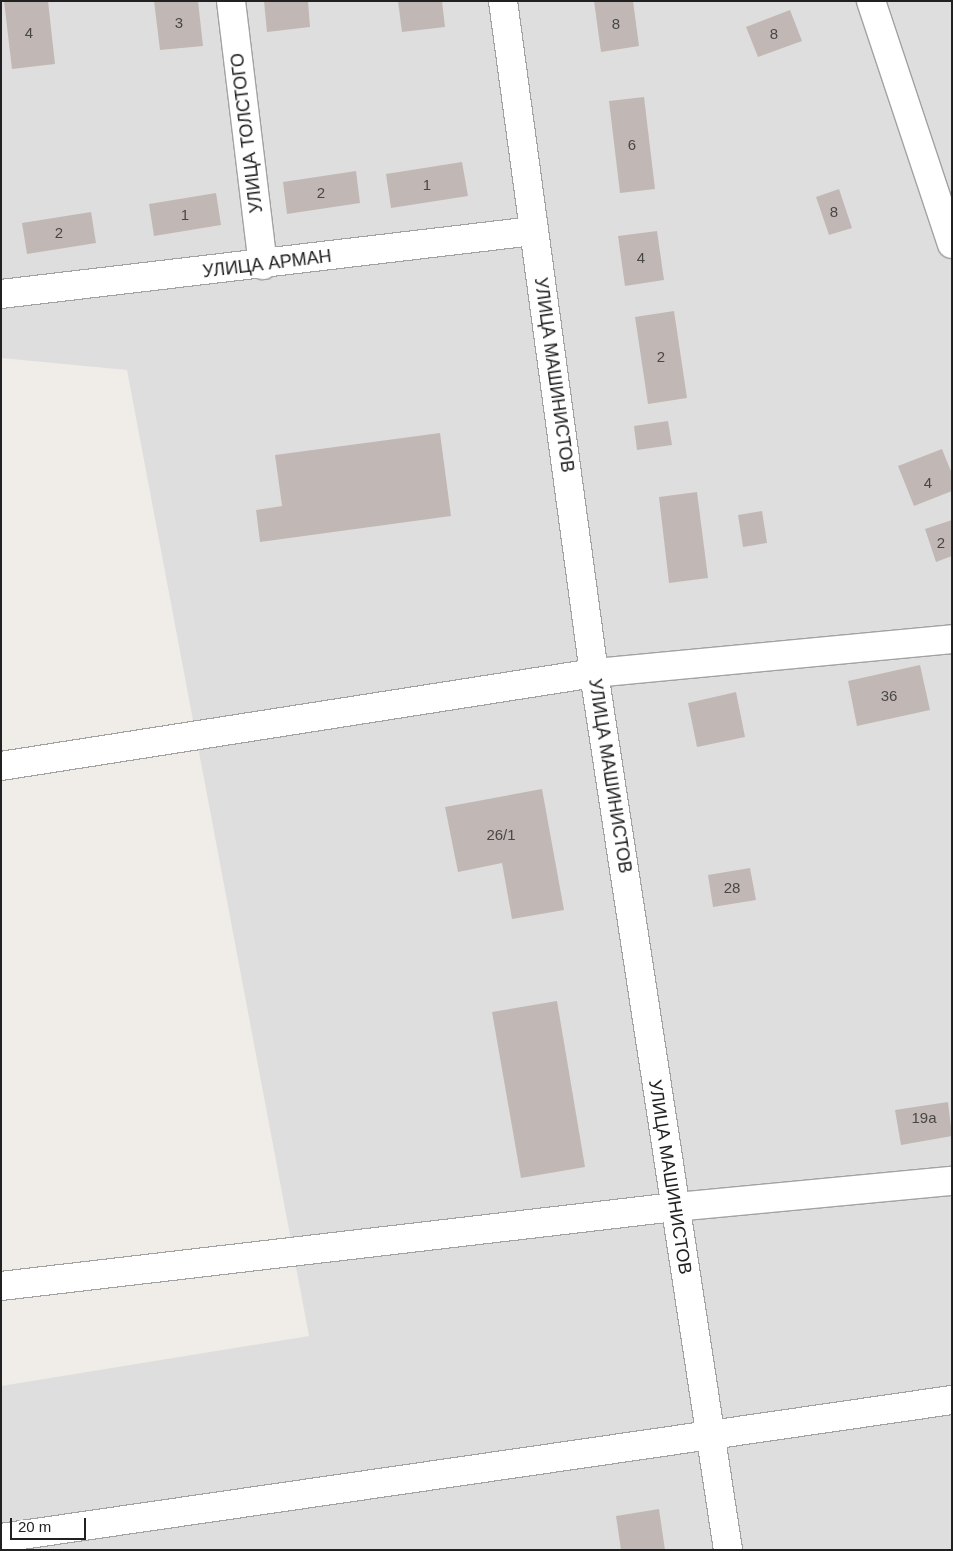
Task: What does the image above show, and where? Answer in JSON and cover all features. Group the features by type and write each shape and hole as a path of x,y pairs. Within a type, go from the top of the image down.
{"street":[{"name":"УЛИЦА ТОЛСТОГО","path":"231,1 263,265"},
{"name":"УЛИЦА МАШИНИСТОВ","path":"503,1 594,674 728,1550"},
{"path":"871,1 952,244"},
{"name":"УЛИЦА АРМАН","path":"1,294 263,265 533,230"},
{"path":"1,766 594,674 952,639"},
{"path":"1,1286 675,1207 952,1181"},
{"path":"1,1538 952,1400"}],"shaded area":[{"path":"1,1 952,1 952,1550 1,1550 1,1386 309,1336 127,370 1,358"}],"building":[{"path":"4,1 48,1 55,64 12,69"},
{"path":"154,1 198,1 203,46 160,50"},
{"path":"264,1 308,1 310,27 267,32"},
{"path":"398,1 442,1 445,27 402,32"},
{"path":"594,1 633,1 639,46 601,52"},
{"path":"790,10 802,41 758,57 746,27"},
{"path":"644,97 655,189 620,193 609,101"},
{"path":"462,162 468,196 391,208 386,174"},
{"path":"356,171 360,203 287,214 283,182"},
{"path":"839,189 852,228 829,235 816,197"},
{"path":"216,193 221,225 154,236 149,204"},
{"path":"91,212 96,243 27,254 22,223"},
{"path":"657,231 664,280 625,286 618,236"},
{"path":"674,311 687,398 648,404 635,317"},
{"path":"668,421 672,445 637,450 634,426"},
{"path":"440,433 451,516 260,542 256,510 282,506 275,455"},
{"path":"942,449 952,474 952,491 914,506 898,466"},
{"path":"697,492 708,578 669,583 659,497"},
{"path":"762,511 767,543 743,547 738,515"},
{"path":"952,520 952,556 936,562 925,529"},
{"path":"920,665 930,710 857,726 848,681"},
{"path":"736,692 745,737 697,747 688,703"},
{"path":"542,789 564,910 512,919 502,863 458,872 445,807"},
{"path":"750,868 756,900 713,907 708,875"},
{"path":"557,1001 585,1167 521,1178 492,1012"},
{"path":"948,1102 952,1136 901,1145 895,1110"},
{"path":"659,1509 665,1550 621,1550 616,1516"}]}
